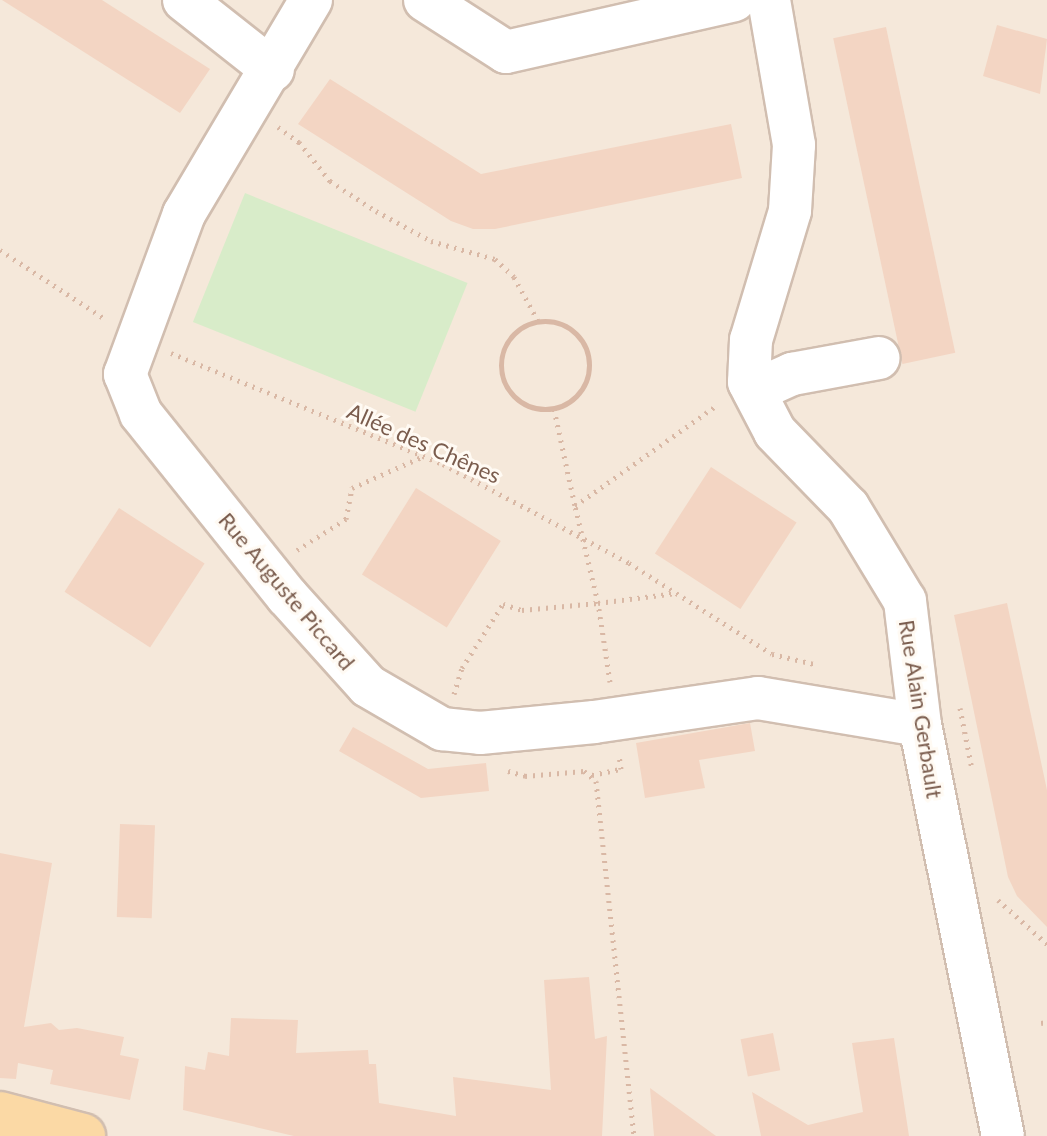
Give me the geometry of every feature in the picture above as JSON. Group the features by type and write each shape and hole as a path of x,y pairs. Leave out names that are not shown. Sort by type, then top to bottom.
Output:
{"main road":[{"path":"0,1114 83,1136"}],"street":[{"path":"184,0 273,70"},
{"name":"Rue Auguste Piccard","path":"311,0 250,109 184,214 125,374 129,393 266,570 368,686 442,729 502,730 758,698 920,725"},
{"path":"425,0 506,52 734,0"},
{"name":"Rue Alain Gerbault","path":"769,0 794,145 790,211 751,340 752,387 775,432 848,507 905,601 920,725 1003,1136"},
{"path":"752,387 792,374 879,358"}],"path":[{"path":"250,109 299,142 330,181 376,211 431,241 479,250 495,259 514,277 538,321"},
{"name":"Allée des Chênes","path":"0,250 136,339 424,456 582,538 772,654 832,669"},
{"path":"538,321 557,322 574,331 586,347 590,367 585,386 572,401 554,409 533,408 516,399 502,373 505,343 519,328 538,321"},
{"path":"575,506 752,387"},
{"path":"554,409 598,603 612,694"},
{"path":"266,570 346,519 352,488 424,456"},
{"path":"442,729 462,668 503,604 522,610 676,593"},
{"path":"502,730 508,771 525,776 584,771 592,775 621,769 619,750"},
{"path":"592,775 634,1136"}],"shaded area":[{"path":"0,0 1047,0 1047,1136 0,1136"}],"green space":[{"path":"245,193 468,283 415,412 193,322"}],"building":[{"path":"2,0 102,0 210,69 180,113"},
{"path":"997,25 1047,39 1040,94 983,76"},
{"path":"886,27 955,353 902,364 833,38"},
{"path":"330,79 481,174 731,124 742,178 495,229 473,229 451,221 298,124"},
{"path":"711,467 797,523 740,609 655,553"},
{"path":"416,488 501,541 447,627 362,575"},
{"path":"119,508 205,564 150,647 65,592"},
{"path":"1007,603 1047,790 1047,927 1017,896 1008,877 954,615"},
{"path":"750,723 755,751 699,760 705,788 645,798 636,743"},
{"path":"353,727 428,769 486,763 489,791 421,798 339,751"},
{"path":"120,824 155,825 152,918 117,917"},
{"path":"0,853 52,863 24,1027 51,1023 59,1030 77,1028 124,1037 120,1055 139,1059 130,1100 50,1084 53,1070 18,1063 16,1079 0,1078"},
{"path":"589,977 595,1039 607,1036 602,1136 294,1136 183,1110 185,1066 205,1070 208,1052 229,1056 231,1018 298,1020 296,1053 368,1050 369,1064 376,1064 379,1103 456,1116 453,1077 551,1090 544,980"},
{"path":"773,1033 780,1070 748,1077 741,1039"},
{"path":"894,1038 909,1136 761,1136 752,1092 808,1125 863,1112 852,1043"},
{"path":"650,1088 716,1136 654,1136"}]}
